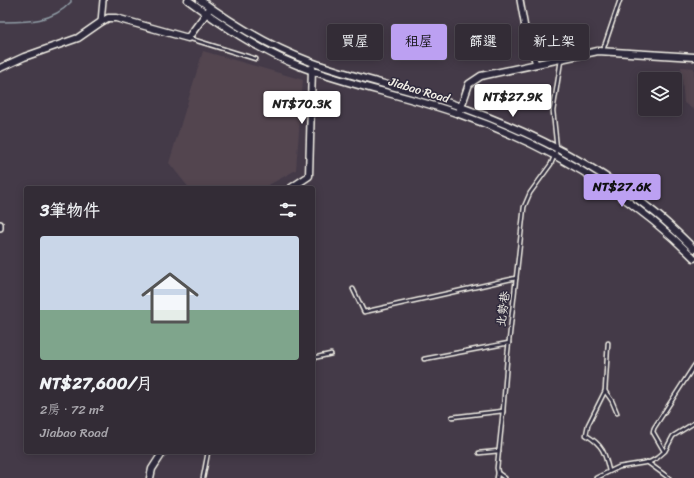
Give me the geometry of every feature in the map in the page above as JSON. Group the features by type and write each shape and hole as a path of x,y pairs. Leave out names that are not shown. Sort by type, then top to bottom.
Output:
{"street":[{"path":"101,22 103,0"},
{"name":"Jiabao Road","path":"188,0 245,39 280,58 311,70 458,114 526,140 585,165 654,212 694,248"},
{"name":"Jiabao Road","path":"200,0 256,36 312,62 461,107 524,133 598,180 642,211 694,258"},
{"path":"520,0 525,28 536,64"},
{"path":"1,68 24,57 78,38 108,18 116,18 188,38 210,7"},
{"path":"589,53 603,51 694,57"},
{"path":"458,114 469,84 476,78 553,60"},
{"path":"294,186 309,176 312,62"},
{"path":"150,478 152,469 162,454"}],"lane":[{"path":"603,51 620,0"},
{"path":"188,38 256,59"},
{"path":"555,152 552,111 561,60"},
{"name":"北勢巷","path":"497,478 504,412 508,343 524,207 530,193 551,164 555,152"},
{"path":"353,289 364,312 516,278"},
{"path":"424,359 508,343"},
{"path":"608,343 605,391 588,425 586,435 599,444 605,455 609,471"},
{"path":"315,358 331,354"},
{"path":"665,451 653,432 654,428 694,366"},
{"path":"605,391 612,401 617,413"},
{"path":"452,417 504,412"},
{"path":"596,478 619,467 647,462 657,458 665,451 673,436 694,424"},
{"path":"479,453 499,451"},
{"path":"203,478 208,454"},
{"path":"647,462 669,478"},
{"path":"498,473 505,478"}],"shaded area":[{"path":"203,51 303,80 296,170 267,186 187,186 169,163"},
{"path":"681,67 694,68 694,110 684,103"}],"waterway":[{"path":"0,22 20,22 47,18 63,9 71,2 71,0"}]}
